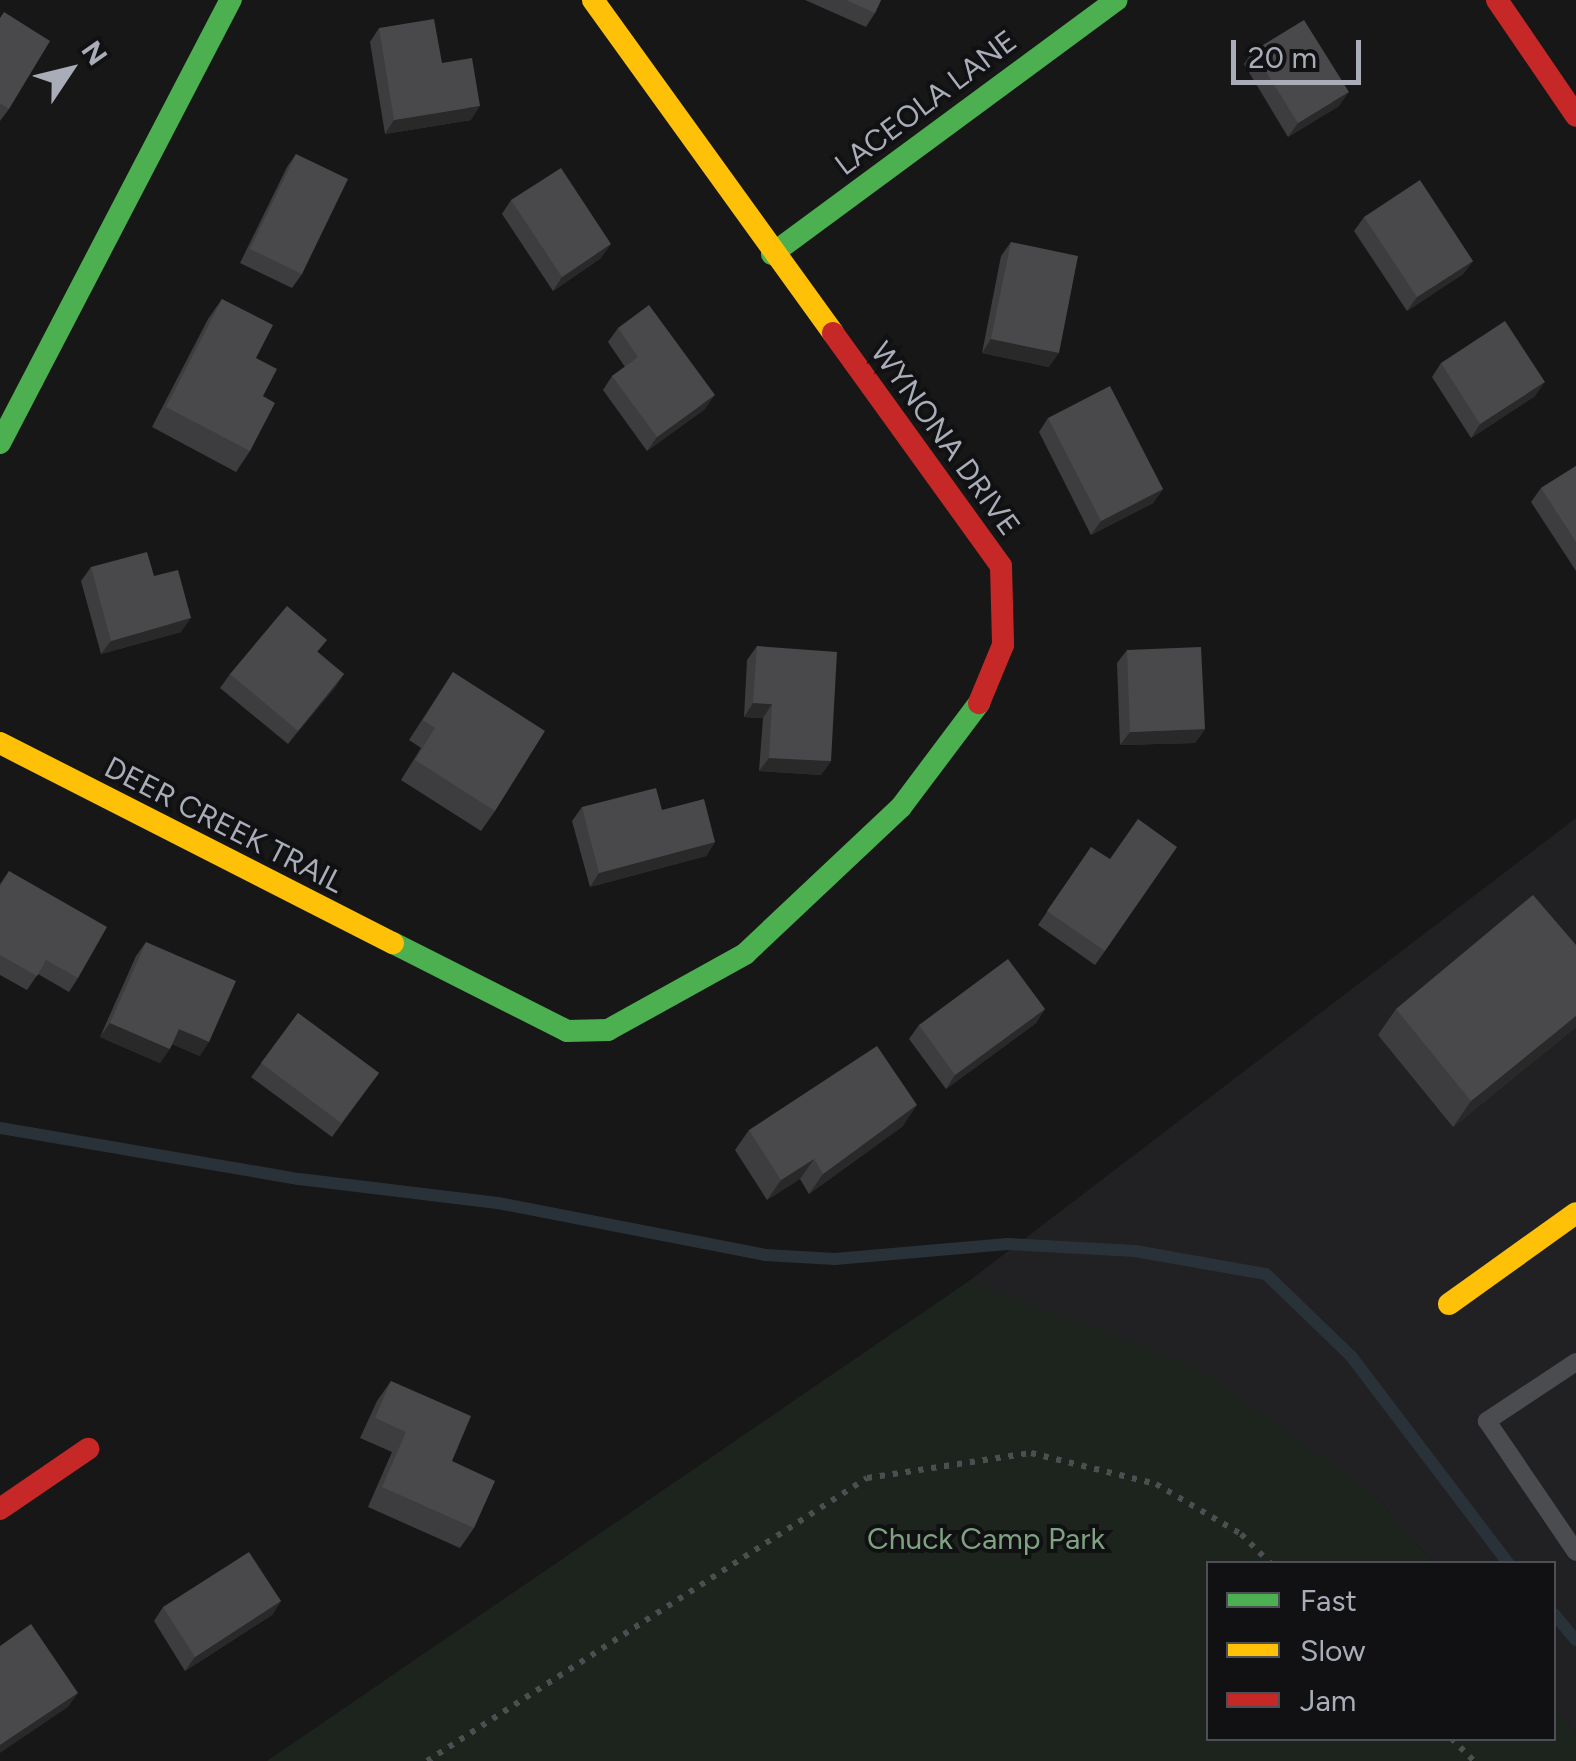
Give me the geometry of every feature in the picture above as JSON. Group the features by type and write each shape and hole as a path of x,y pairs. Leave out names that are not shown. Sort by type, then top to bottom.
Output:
{"street":[{"path":"0,442 231,0"},
{"name":"WYNONA DRIVE","path":"420,960 567,1030 608,1030 745,954 901,807 978,705 1003,645 1002,566 772,254 593,0"},
{"name":"LACEOLA LANE","path":"772,254 1116,0"},
{"path":"1497,0 1576,116"},
{"name":"DEER CREEK TRAIL","path":"0,743 420,960"},
{"path":"1448,1304 1576,1213"},
{"path":"0,1509 88,1449"}],"lane":[{"path":"1576,1362 1487,1421 1576,1552"}],"path":[{"path":"427,1761 867,1478 1032,1453 1156,1484 1241,1534 1268,1561"},
{"path":"1454,1741 1474,1761"}],"shaded area":[{"path":"1576,818 1576,1733 1556,1708 1556,1561 1431,1561 1374,1494 969,1281"}],"green space":[{"name":"Chuck Camp Park","path":"969,1281 1195,1366 1374,1494 1431,1561 1206,1561 1206,1741 1556,1741 1556,1708 1576,1733 1576,1761 267,1761"}],"building":[{"path":"846,0 881,0 875,13"},
{"path":"4,12 50,41 9,109 0,103 0,18"},
{"path":"434,19 442,63 472,58 480,106 394,120 379,28"},
{"path":"1304,20 1349,92 1298,123 1253,51"},
{"path":"296,154 348,179 302,274 250,249"},
{"path":"561,168 611,244 562,277 511,200"},
{"path":"1420,180 1473,261 1417,297 1364,217"},
{"path":"1011,242 1078,256 1059,353 991,339"},
{"path":"222,299 273,325 256,358 277,369 263,396 275,403 250,451 166,407"},
{"path":"649,305 715,395 657,437 612,376 638,357 618,328"},
{"path":"1505,321 1545,382 1480,424 1441,363"},
{"path":"1110,386 1163,489 1101,521 1048,418"},
{"path":"1576,466 1576,542 1541,488"},
{"path":"147,552 154,576 178,570 191,618 111,641 91,567"},
{"path":"287,606 327,640 317,652 344,674 298,731 230,674"},
{"path":"757,646 837,652 831,761 769,758 772,704 753,703"},
{"path":"1201,647 1205,729 1130,732 1127,650"},
{"path":"453,672 545,731 495,811 415,760 435,728 423,720"},
{"path":"656,788 662,810 704,799 715,842 599,873 582,807"},
{"path":"1138,819 1177,847 1105,951 1047,911 1091,847 1110,859"},
{"path":"9,871 107,927 78,978 46,960 37,976 0,955 0,887"},
{"path":"1533,895 1576,945 1576,1016 1471,1101 1396,1009"},
{"path":"146,942 236,981 209,1042 179,1029 170,1049 110,1023"},
{"path":"1008,959 1045,1009 955,1075 919,1025"},
{"path":"298,1013 379,1073 341,1123 261,1063"},
{"path":"877,1046 917,1105 823,1174 814,1159 781,1180 749,1130"},
{"path":"391,1381 471,1416 452,1461 495,1481 474,1528 382,1487 406,1432 375,1418"},
{"path":"249,1552 281,1601 195,1657 163,1607"},
{"path":"31,1624 78,1693 0,1745 0,1646"}],"waterway":[{"path":"0,1128 299,1179 498,1203 765,1255 835,1259 1007,1244 1135,1251 1266,1274 1351,1356 1507,1561"},
{"path":"1556,1616 1576,1640"}],"traffic: fast":[{"path":"0,443 231,0"},
{"path":"772,254 1116,0"},
{"path":"393,943 567,1031 608,1030 745,954 901,807 979,703"}],"traffic: slow":[{"path":"593,0 833,333"},
{"path":"0,743 393,943"},
{"path":"1449,1304 1576,1213"}],"traffic: jam":[{"path":"1497,0 1576,116"},
{"path":"833,333 1001,566 1003,645 979,703"},
{"path":"0,1509 88,1449"}]}
